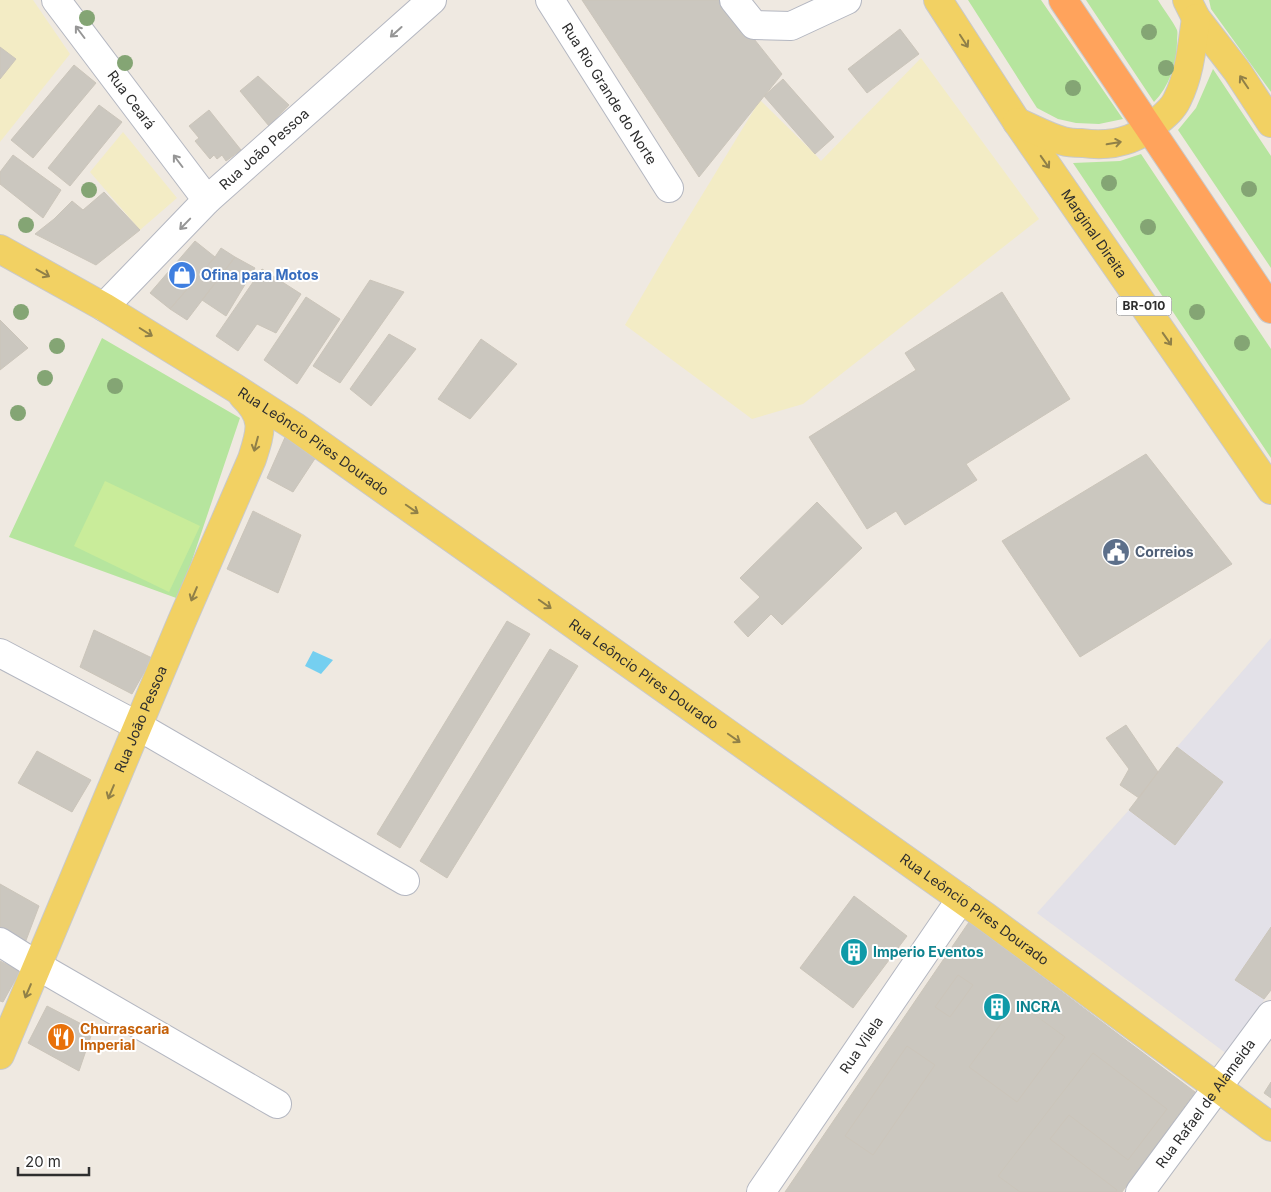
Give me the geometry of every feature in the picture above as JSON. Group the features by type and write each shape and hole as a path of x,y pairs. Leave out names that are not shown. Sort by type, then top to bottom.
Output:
{"highway":[{"path":"1063,0 1271,309"}],"main road":[{"name":"Marginal Direita","path":"938,0 1017,122 1271,490"},
{"path":"1017,122 1064,141 1091,144 1111,144 1130,139 1149,129 1177,101 1186,79 1190,62 1191,9"},
{"path":"1191,9 1237,71 1271,123"},
{"name":"Rua Leôncio Pires Dourado","path":"0,249 104,307 294,426 985,916 1218,1086 1271,1127"},
{"name":"Rua João Pessoa","path":"0,1055 252,459 258,441 260,426 258,415 250,402 235,388"}],"street":[{"name":"Rua Ceará","path":"56,0 207,200"},
{"name":"Rua João Pessoa","path":"104,307 207,200 432,0"},
{"name":"Rua Rio Grande do Norte","path":"550,0 669,188"},
{"path":"734,0 754,25 791,26 834,3"},
{"path":"0,653 138,726 405,881"},
{"name":"Rua Vilela","path":"761,1192 961,899"},
{"path":"0,942 38,966 277,1104"},
{"name":"Rua Rafael de Alameida","path":"1140,1192 1271,1015"}],"shaded area":[{"path":"1271,638 1271,990 1227,1054 1037,913 1129,810 1177,747"}],"green space":[{"path":"968,0 1041,0 1123,119 1099,124 1076,123 1058,119 1037,108"},
{"path":"1086,0 1158,0 1177,30 1177,50 1168,82 1154,102"},
{"path":"1209,0 1271,0 1271,92 1211,9"},
{"path":"1213,69 1271,156 1271,268 1178,130 1196,108"},
{"path":"1141,154 1271,349 1271,458 1073,163 1120,161"},
{"path":"102,338 240,418 179,599 9,537"},
{"path":"105,481 200,526 169,592 74,546"}],"sand":[{"path":"0,0 33,0 70,54 0,142"},
{"path":"921,58 1039,219 803,404 752,419 625,325 760,100 821,161"},
{"path":"123,132 177,198 140,230 90,172"}],"water":[{"path":"313,651 333,660 321,674 305,666"}],"building":[{"path":"582,0 723,0 782,74 699,177"},
{"path":"900,29 919,54 867,93 848,69"},
{"path":"0,47 16,59 0,79"},
{"path":"74,65 96,83 33,158 11,140"},
{"path":"258,76 289,105 269,126 240,91"},
{"path":"783,79 834,137 815,154 764,96"},
{"path":"99,105 122,122 70,186 48,168"},
{"path":"209,110 241,150 226,161 222,155 217,159 214,155 210,159 195,141 199,138 189,126"},
{"path":"13,155 61,190 43,218 0,184 0,172"},
{"path":"104,192 140,230 96,265 35,234 72,201 83,210"},
{"name":"Ofina para Motos","path":"195,241 215,257 170,309 150,293"},
{"path":"221,248 235,257 187,320 170,309"},
{"path":"235,257 255,268 226,316 202,300"},
{"path":"262,269 301,294 276,333 257,324 238,351 216,336"},
{"path":"370,280 404,292 340,383 313,366"},
{"path":"1002,292 1070,399 966,464 977,480 905,525 896,511 867,529 809,437 916,370 905,353"},
{"path":"306,297 340,319 297,384 264,360"},
{"path":"0,320 28,348 0,370"},
{"path":"389,334 416,349 371,406 350,389"},
{"path":"481,339 517,364 470,419 438,399"},
{"path":"286,435 316,457 293,492 267,478"},
{"name":"Correios","path":"1146,454 1232,564 1080,657 1002,541"},
{"path":"817,502 862,548 782,625 771,614 748,637 734,622 760,597 740,578"},
{"path":"253,511 301,535 278,593 227,569"},
{"path":"507,621 530,634 400,848 377,834"},
{"path":"94,630 152,658 132,694 80,667"},
{"path":"550,649 578,666 447,878 420,861"},
{"path":"1126,725 1158,772 1139,798 1120,785 1129,769 1106,738"},
{"path":"1177,747 1223,782 1175,845 1129,810"},
{"path":"37,751 91,780 72,812 18,783"},
{"path":"0,884 39,906 25,943 0,929"},
{"name":"Imperio Eventos","path":"854,896 907,936 853,1008 800,968"},
{"name":"INCRA","path":"969,922 1195,1092 1122,1192 785,1192"},
{"path":"1271,927 1271,990 1264,999 1235,980"},
{"path":"0,961 20,971 3,1002 0,1001"},
{"path":"958,975 973,985 950,1017 935,1007"},
{"path":"1017,1002 1065,1037 1017,1102 969,1067"},
{"name":"Churrascaria Imperial","path":"47,1006 93,1030 79,1071 28,1043"},
{"path":"907,1046 935,1065 873,1155 845,1136"},
{"path":"1093,1053 1167,1109 1128,1160 1069,1115 1050,1139 1117,1190 1116,1192 1020,1192 998,1176"},
{"path":"1271,1082 1271,1098 1264,1093"}],"place":[{"name":"Ofina para Motos","path":"182,275"},
{"name":"Correios","path":"1116,552"},
{"name":"Imperio Eventos","path":"854,952"},
{"name":"INCRA","path":"997,1007"},
{"name":"Churrascaria Imperial","path":"61,1037"}]}
